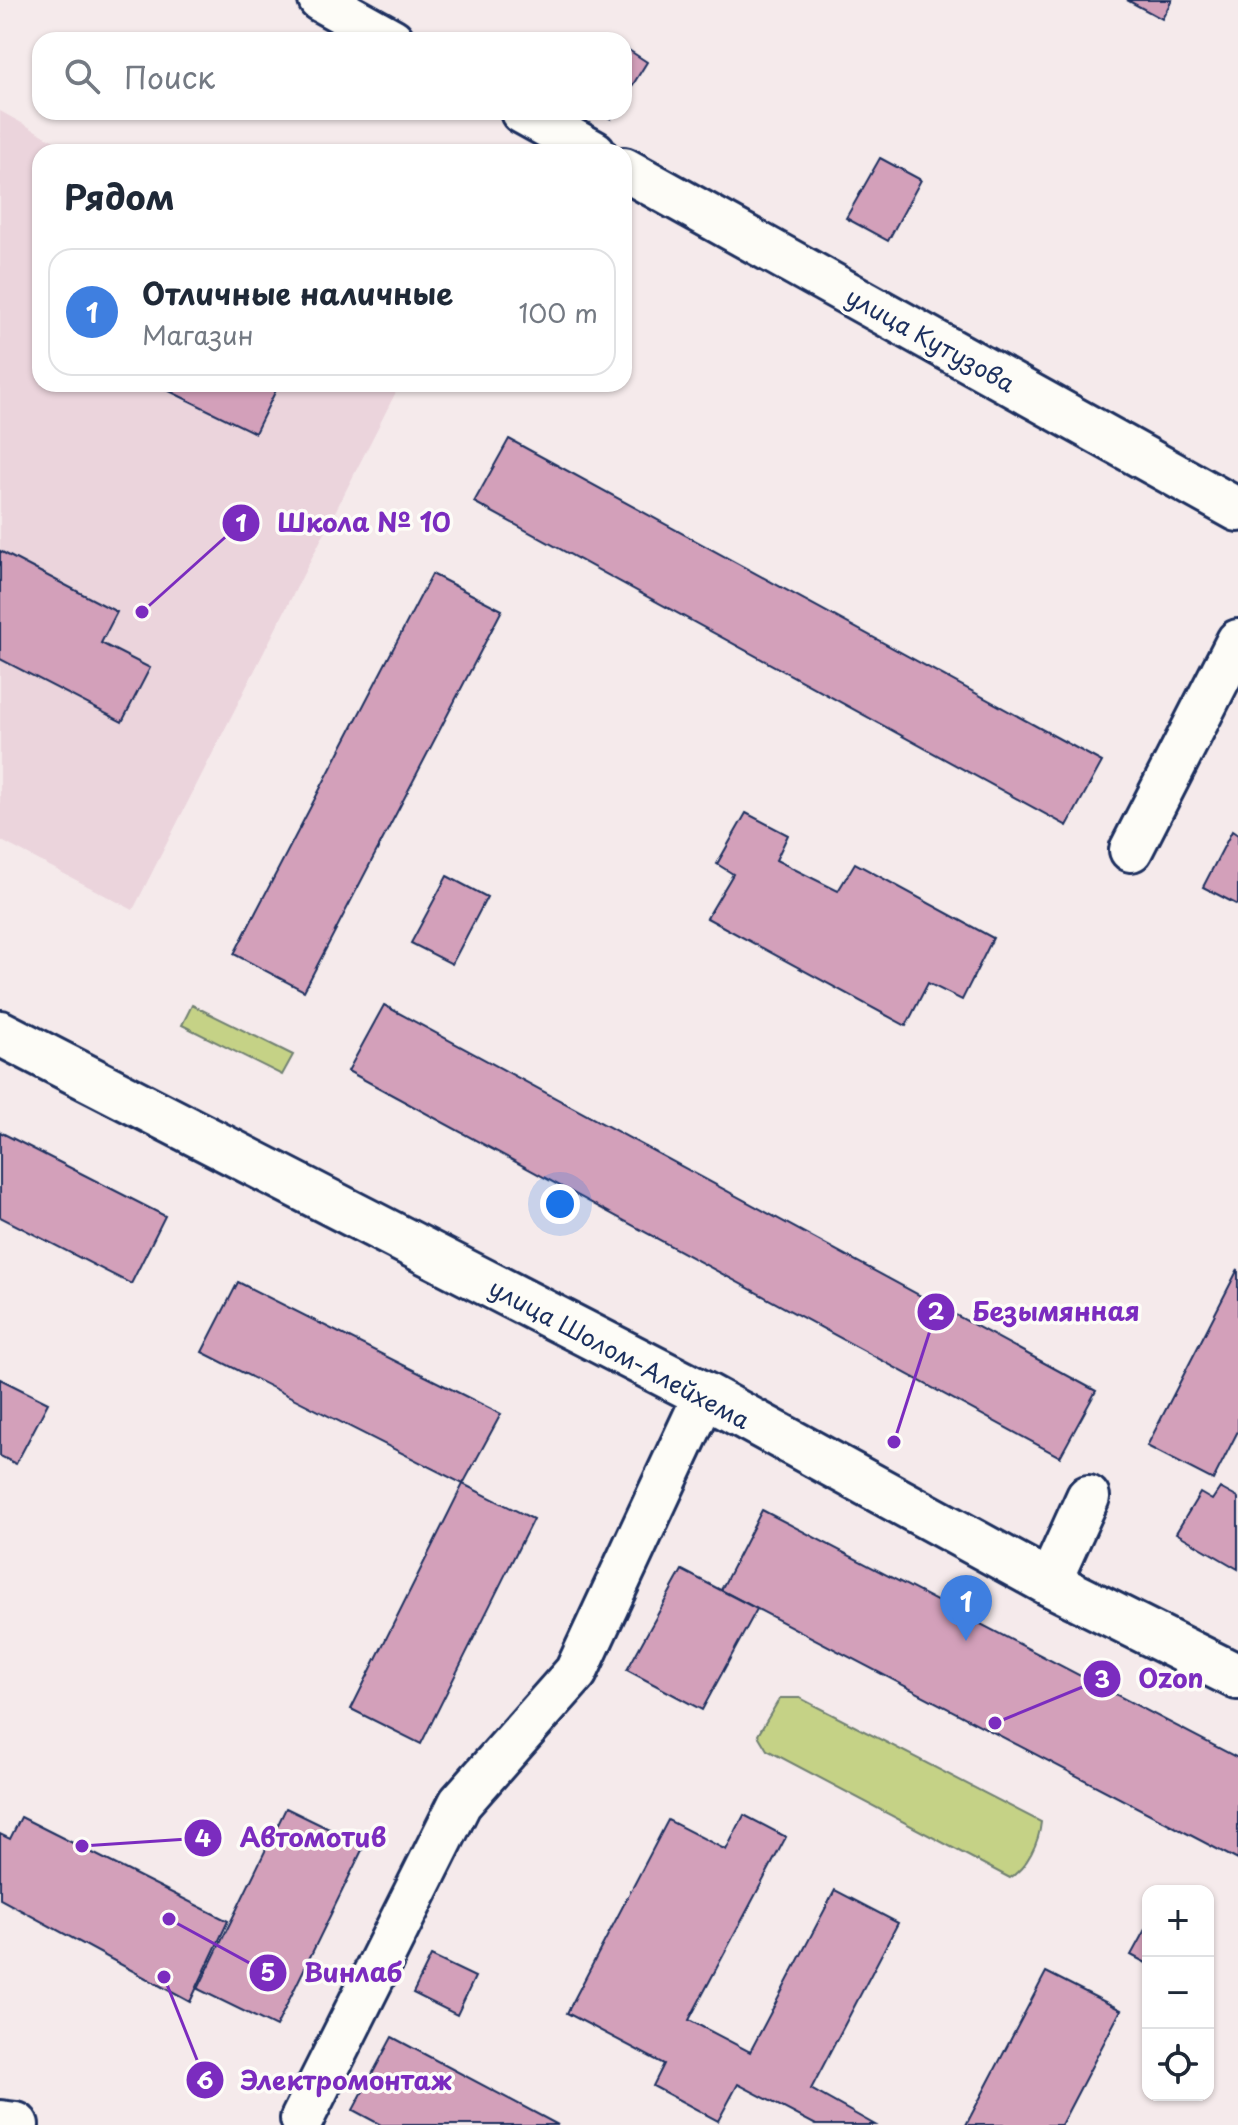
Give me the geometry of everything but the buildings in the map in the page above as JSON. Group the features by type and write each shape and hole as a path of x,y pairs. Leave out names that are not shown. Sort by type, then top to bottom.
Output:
{"main road":[{"name":"улица Шолом-Алейхема","path":"0,1033 705,1395 1049,1583 1238,1677"},
{"path":"0,2123 16,2125"}],"lane":[{"path":"320,0 378,32"},
{"path":"536,120 580,144"},
{"name":"улица Кутузова","path":"632,173 1238,510"},
{"path":"1131,850 1238,641"},
{"path":"302,2119 460,1803 576,1672 705,1395"},
{"path":"1049,1583 1088,1497"}],"shaded area":[{"path":"0,111 60,144 32,144 32,392 396,392 133,910 0,840"}],"green space":[{"path":"192,1005 293,1055 282,1075 182,1025"},
{"path":"780,1698 800,1698 1041,1822 1035,1846 1027,1861 1010,1878 767,1750 758,1735"}],"place":[{"name":"Школа № 10","path":"142,612"},
{"name":"Безымянная","path":"894,1442"},
{"name":"Отличные наличные","path":"966,1641"},
{"name":"Ozon","path":"995,1723"},
{"name":"Автомотив","path":"82,1846"},
{"name":"Винлаб","path":"169,1919"},
{"name":"Электромонтаж","path":"164,1977"}]}
